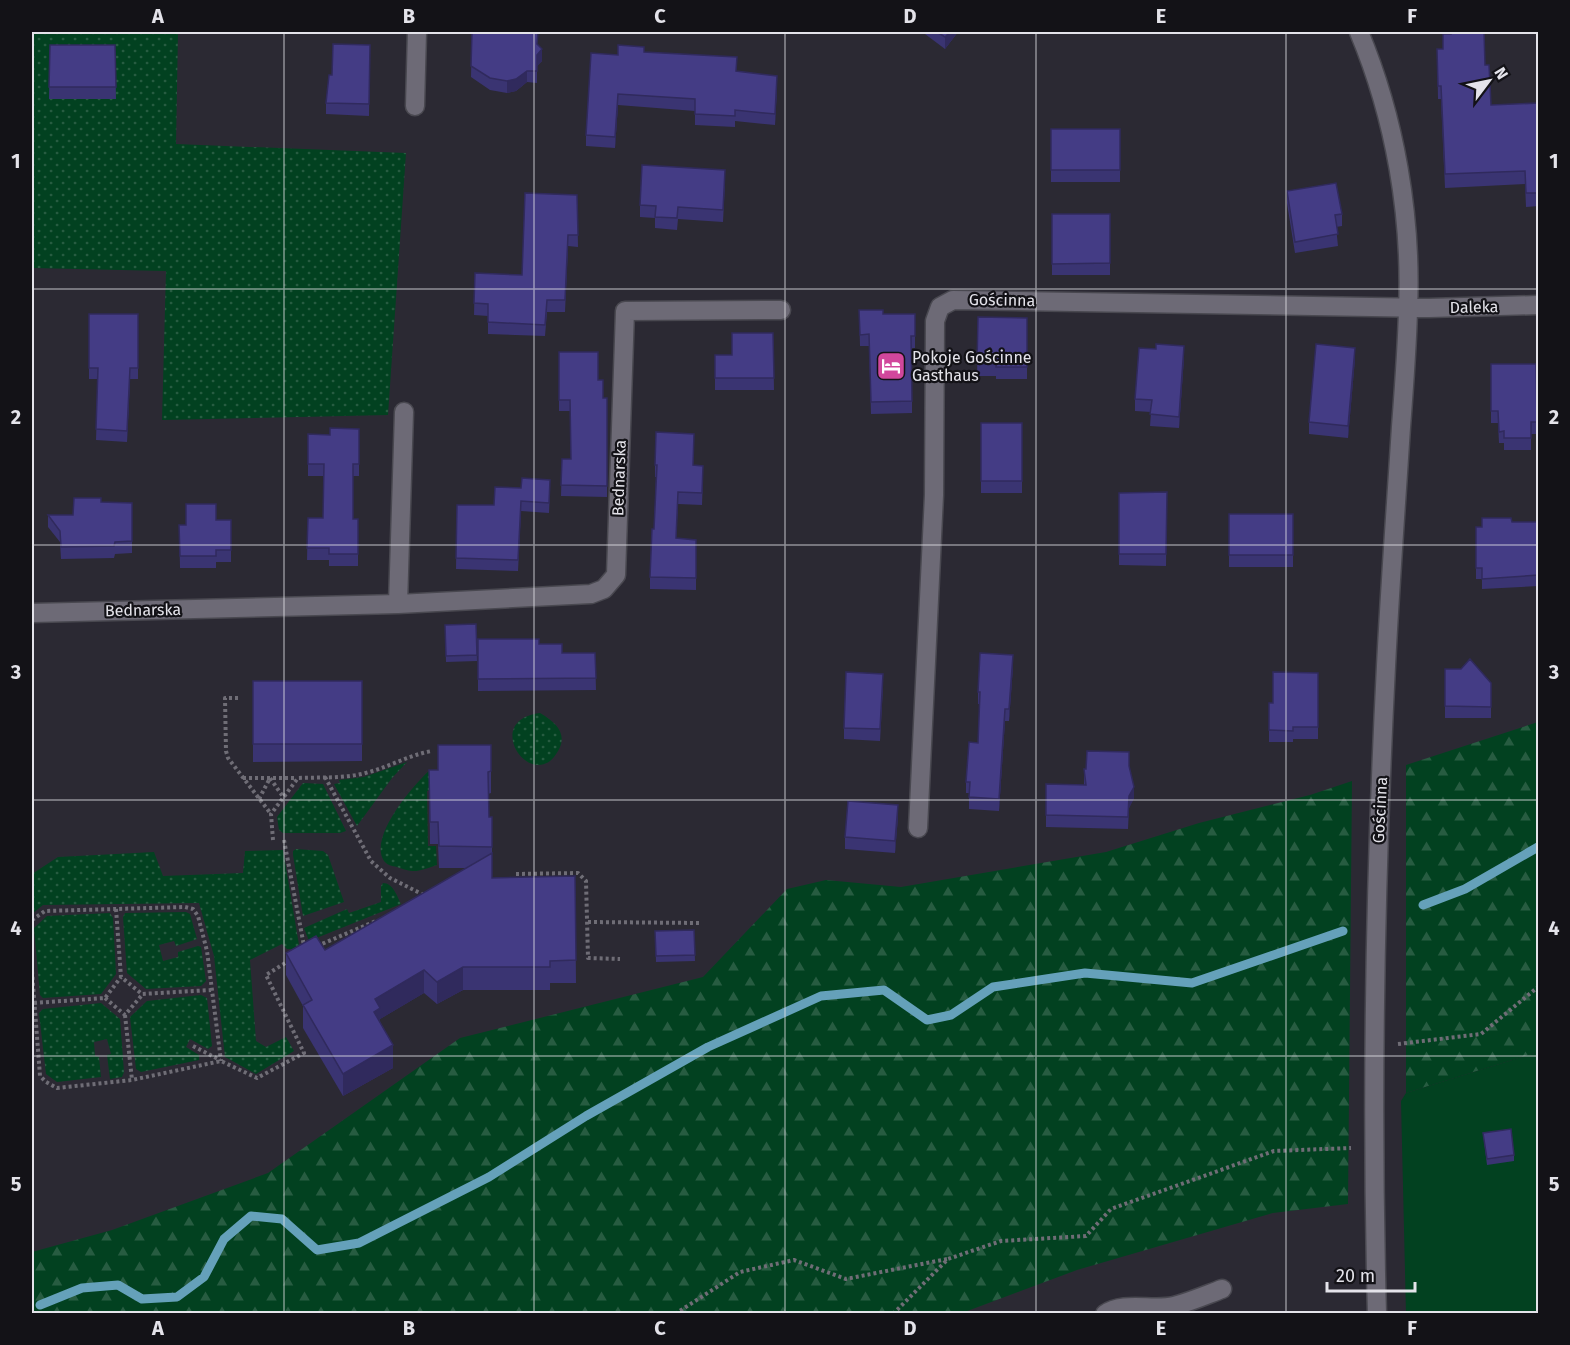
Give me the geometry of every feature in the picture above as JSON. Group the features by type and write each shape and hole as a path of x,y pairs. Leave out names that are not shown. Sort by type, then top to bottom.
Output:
{"street":[{"path":"415,106 417,32"},
{"name":"Gościnna","path":"1359,32 1387,114 1400,178 1407,239 1409,308 1386,664 1378,854 1374,1057 1377,1314"},
{"name":"Gościnna","path":"918,828 934,495 935,321 940,307 954,300 1409,308"},
{"name":"Daleka","path":"1409,308 1539,305"},
{"name":"Bednarska","path":"32,613 398,604 591,594 604,589 616,575 625,311 781,310"},
{"path":"398,604 404,412"},
{"path":"1105,1314 1108,1311 1130,1308 1172,1306 1222,1289"}],"path":[{"path":"238,698 225,698 225,751 271,814 273,840"},
{"path":"243,778 339,778 369,772 411,755 432,751"},
{"path":"325,777 371,861 390,878 430,898 420,903"},
{"path":"270,778 284,798"},
{"path":"260,799 270,778"},
{"path":"271,814 298,778"},
{"path":"284,840 298,925 305,951"},
{"path":"516,874 578,873 582,876 586,881 588,958 620,958"},
{"path":"32,920 45,911 185,907 193,909 198,916 207,951 221,1060"},
{"path":"105,998 121,977 116,909"},
{"path":"315,946 378,920"},
{"path":"588,922 701,923"},
{"path":"193,1046 257,1078 304,1053 266,975 295,957"},
{"path":"32,971 40,1076 57,1088 132,1080 221,1060"},
{"path":"121,977 142,994 211,990"},
{"path":"1395,1044 1481,1034 1539,987"},
{"path":"125,1015 142,994"},
{"path":"34,1003 105,998 125,1015 132,1080"},
{"path":"675,1314 740,1272 794,1260 846,1279 948,1259 1001,1241 1086,1236 1112,1209 1274,1151 1354,1148"},
{"path":"893,1314 948,1259"}],"green space":[{"path":"32,32 178,32 176,144 406,153 388,415 162,420 166,271 32,268"},
{"path":"540,713 557,726 562,737 559,750 554,757 544,764 533,764 523,759 516,749 513,738 514,727 523,718"},
{"path":"1538,722 1538,1052 1406,1093 1406,765"},
{"path":"407,762 392,778 357,826 334,784 340,783 339,780 364,777"},
{"path":"431,769 432,789 427,791 428,846 436,846 437,865 413,871 390,865 384,861 381,851 387,825 404,798"},
{"path":"1352,781 1348,1204 1273,1213 1077,1270 962,1313 35,1314 32,1307 32,1252 112,1230 268,1173 460,1038 703,977 787,889 826,880 901,887 1106,852 1199,823 1310,795"},
{"path":"303,783 323,784 346,831 340,833 283,833 279,830 277,817"},
{"path":"296,849 323,851 328,855 344,902 303,916 293,855"},
{"path":"283,850 299,945 293,949 287,949 282,944 250,960 256,1041 266,1047 286,1037 294,1051 256,1074 225,1057 214,956 199,903 43,905 33,913 32,874 58,857 154,852 163,876 243,873 245,851"},
{"path":"383,883 392,888 401,904 309,941 304,928 347,909 349,913 381,902"},
{"path":"186,912 190,914 197,939 176,946 174,941 159,945 163,961 178,957 178,952 201,947 206,981 201,986 146,989 127,973 123,917 125,913"},
{"path":"110,913 113,918 116,974 101,994 43,998 40,995 34,928 47,916"},
{"path":"201,995 207,998 212,1046 208,1049 190,1039 186,1047 199,1055 199,1060 141,1072 136,1069 130,1017 147,1001"},
{"path":"101,1003 120,1019 124,1072 122,1077 110,1079 107,1055 111,1054 107,1039 94,1042 95,1056 99,1057 101,1077 57,1082 46,1074 39,1013 43,1009"},
{"path":"1538,1052 1538,1313 1406,1313 1401,1101 1406,1093"}],"building":[{"path":"472,32 538,32 537,44 542,49 537,55 537,71 527,71 516,79 507,81 490,78 471,66"},
{"path":"937,32 950,32 945,37"},
{"path":"1451,32 1484,32 1485,65 1489,65 1491,105 1539,103 1539,193 1526,193 1525,171 1445,174 1437,49 1443,49 1443,34 1451,34"},
{"path":"333,44 370,45 369,104 326,103 329,75 332,75"},
{"path":"50,45 115,45 116,87 49,87"},
{"path":"618,45 644,47 644,52 737,57 736,71 777,76 775,114 735,110 735,116 695,114 695,99 618,94 615,137 586,135 591,53 618,55"},
{"path":"1051,129 1120,129 1120,170 1051,170"},
{"path":"642,165 725,170 723,210 678,207 677,218 655,217 656,206 640,205"},
{"path":"1336,183 1342,214 1335,215 1338,234 1295,242 1287,191"},
{"path":"525,193 577,195 578,235 568,235 565,300 547,300 545,325 488,322 488,304 474,303 475,273 522,275"},
{"path":"1052,214 1110,214 1110,263 1052,264"},
{"name":"Pokoje Gościnne Gasthaus","path":"859,310 883,310 883,314 915,314 915,336 911,336 912,401 871,402 869,334 860,335"},
{"path":"89,314 138,314 138,368 130,368 127,431 96,429 98,368 89,368"},
{"path":"978,317 1027,318 1027,367 996,367 996,364 977,364"},
{"path":"732,333 773,333 774,378 715,378 715,355 732,355"},
{"path":"1156,344 1184,346 1179,417 1150,414 1152,400 1135,399 1139,348 1156,349"},
{"path":"1316,344 1355,348 1348,426 1309,422"},
{"path":"559,352 598,352 598,380 603,380 603,398 607,398 607,486 561,485 562,459 571,459 570,400 559,400"},
{"path":"1491,364 1536,364 1537,422 1531,422 1531,438 1504,438 1504,431 1499,432 1498,411 1491,411"},
{"path":"981,423 1022,423 1022,481 981,481"},
{"path":"330,428 359,429 359,464 353,464 353,519 358,519 358,554 329,554 329,548 307,548 308,518 323,518 324,464 308,464 308,434 330,435"},
{"path":"656,432 694,434 693,465 703,466 702,493 678,492 676,538 696,540 696,578 650,577 657,465 655,465"},
{"path":"522,478 550,480 549,503 521,501 518,560 456,558 457,505 494,505 495,487 521,488"},
{"path":"1167,492 1166,554 1119,554 1119,493"},
{"path":"74,498 101,498 101,502 132,503 132,541 115,542 114,546 61,547 60,531 48,515 73,515"},
{"path":"186,504 216,504 216,520 231,520 231,550 216,550 216,556 180,556 179,525 186,525"},
{"path":"1229,514 1293,514 1293,555 1229,555"},
{"path":"1482,518 1511,518 1512,522 1539,522 1539,575 1482,579 1482,568 1476,568 1476,527 1482,527"},
{"path":"476,624 477,655 446,656 445,625"},
{"path":"478,639 539,639 539,644 562,644 562,653 595,653 596,678 478,679"},
{"path":"980,653 1013,655 1009,709 1005,709 999,799 969,797 970,782 966,782 969,742 978,743"},
{"path":"1470,659 1491,683 1491,707 1445,706 1445,669 1461,669"},
{"path":"846,672 883,674 880,729 844,728"},
{"path":"1273,672 1318,673 1318,727 1293,727 1293,731 1269,730 1269,703 1273,703"},
{"path":"253,681 362,681 362,744 253,744"},
{"path":"438,745 491,745 491,771 488,772 492,847 439,846 438,822 430,822 429,770 438,770"},
{"path":"1087,751 1129,752 1129,766 1134,787 1129,796 1128,817 1046,815 1046,784 1086,785 1084,769 1086,769"},
{"path":"848,801 898,805 895,841 845,837"},
{"path":"492,853 492,878 575,876 576,960 550,961 550,967 463,967 437,982 424,970 375,999 380,1008 374,1012 393,1045 343,1074 303,1005 312,1000 286,953 316,936 325,950"},
{"path":"694,930 695,955 656,956 655,931"},
{"path":"1511,1129 1514,1155 1487,1159 1483,1133"}],"waterway":[{"path":"1423,905 1465,889 1538,847"},
{"path":"40,1305 82,1288 118,1285 142,1299 177,1297 204,1277 224,1239 251,1216 282,1219 317,1250 359,1243 489,1177 586,1116 708,1047 821,996 884,990 927,1020 951,1015 993,987 1085,973 1192,983 1343,931"}],"place":[{"name":"Pokoje Gościnne Gasthaus","path":"891,366"}]}
